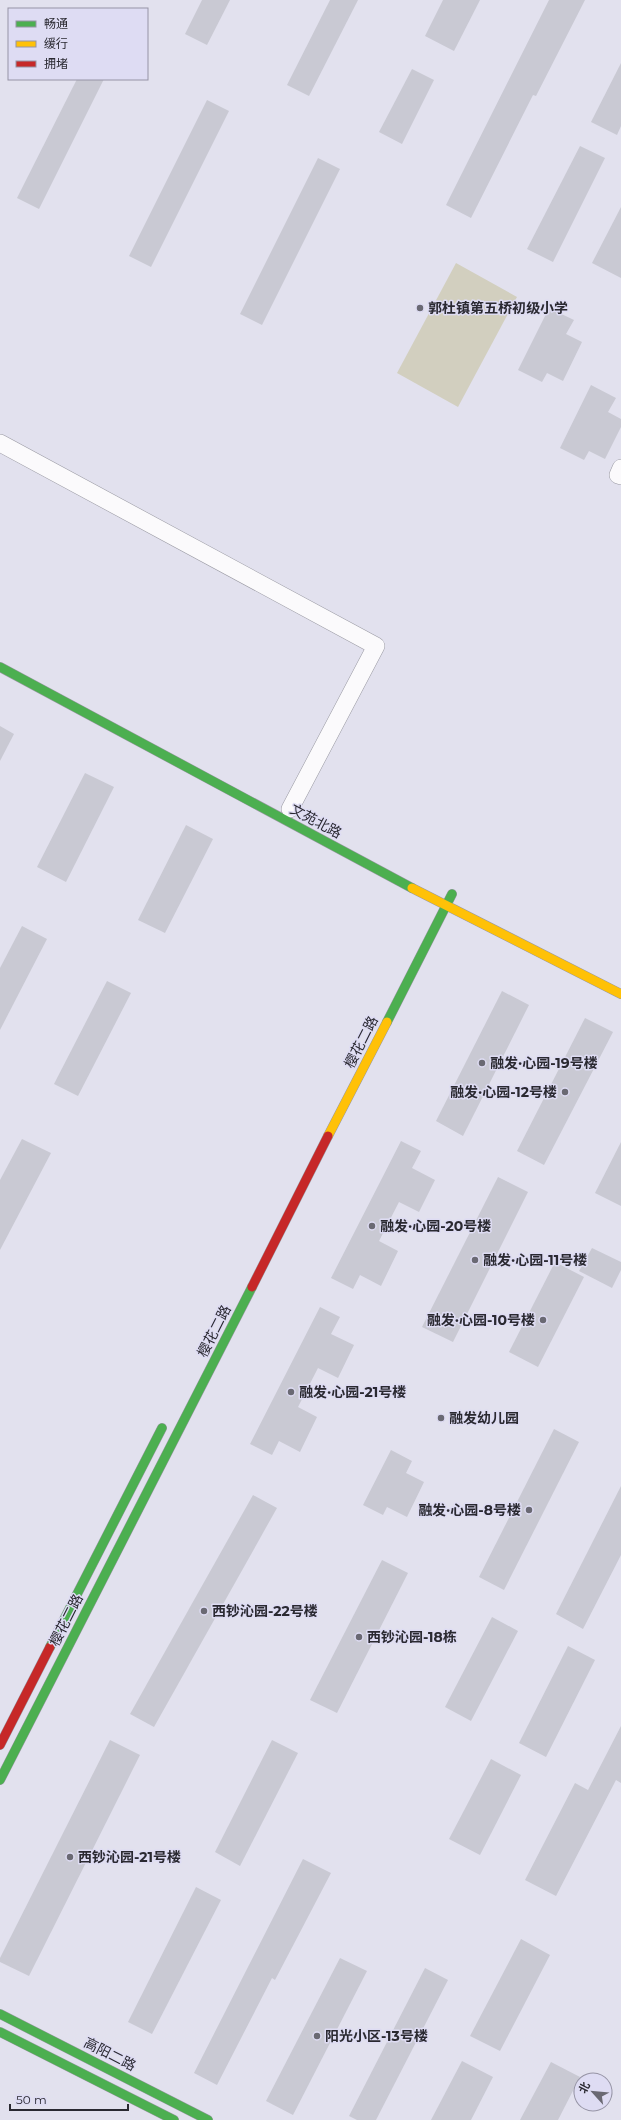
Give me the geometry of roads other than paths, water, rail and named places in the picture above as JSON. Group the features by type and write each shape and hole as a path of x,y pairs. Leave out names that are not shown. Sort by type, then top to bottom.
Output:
{"street":[{"path":"0,443 376,646 290,809"},
{"path":"621,468 618,474 621,476"},
{"name":"文苑北路","path":"0,668 432,904 446,906 621,994"},
{"name":"樱花二路","path":"0,1780 446,906 449,893 432,904"},
{"name":"樱花二路","path":"0,1745 168,1418"},
{"name":"高阳二路","path":"0,2014 208,2120"},
{"path":"0,2032 174,2120"}],"place":[{"name":"郭杜镇第五桥初级小学","path":"420,308"},
{"name":"融发·心园-19号楼","path":"482,1063"},
{"name":"融发·心园-12号楼","path":"565,1092"},
{"name":"融发·心园-20号楼","path":"372,1226"},
{"name":"融发·心园-11号楼","path":"475,1260"},
{"name":"融发·心园-10号楼","path":"543,1320"},
{"name":"融发·心园-21号楼","path":"291,1392"},
{"name":"融发幼儿园","path":"441,1418"},
{"name":"融发·心园-8号楼","path":"529,1510"},
{"name":"西钞沁园-22号楼","path":"204,1611"},
{"name":"西钞沁园-18栋","path":"359,1637"},
{"name":"西钞沁园-21号楼","path":"70,1857"},
{"name":"阳光小区-13号楼","path":"317,2036"}]}
